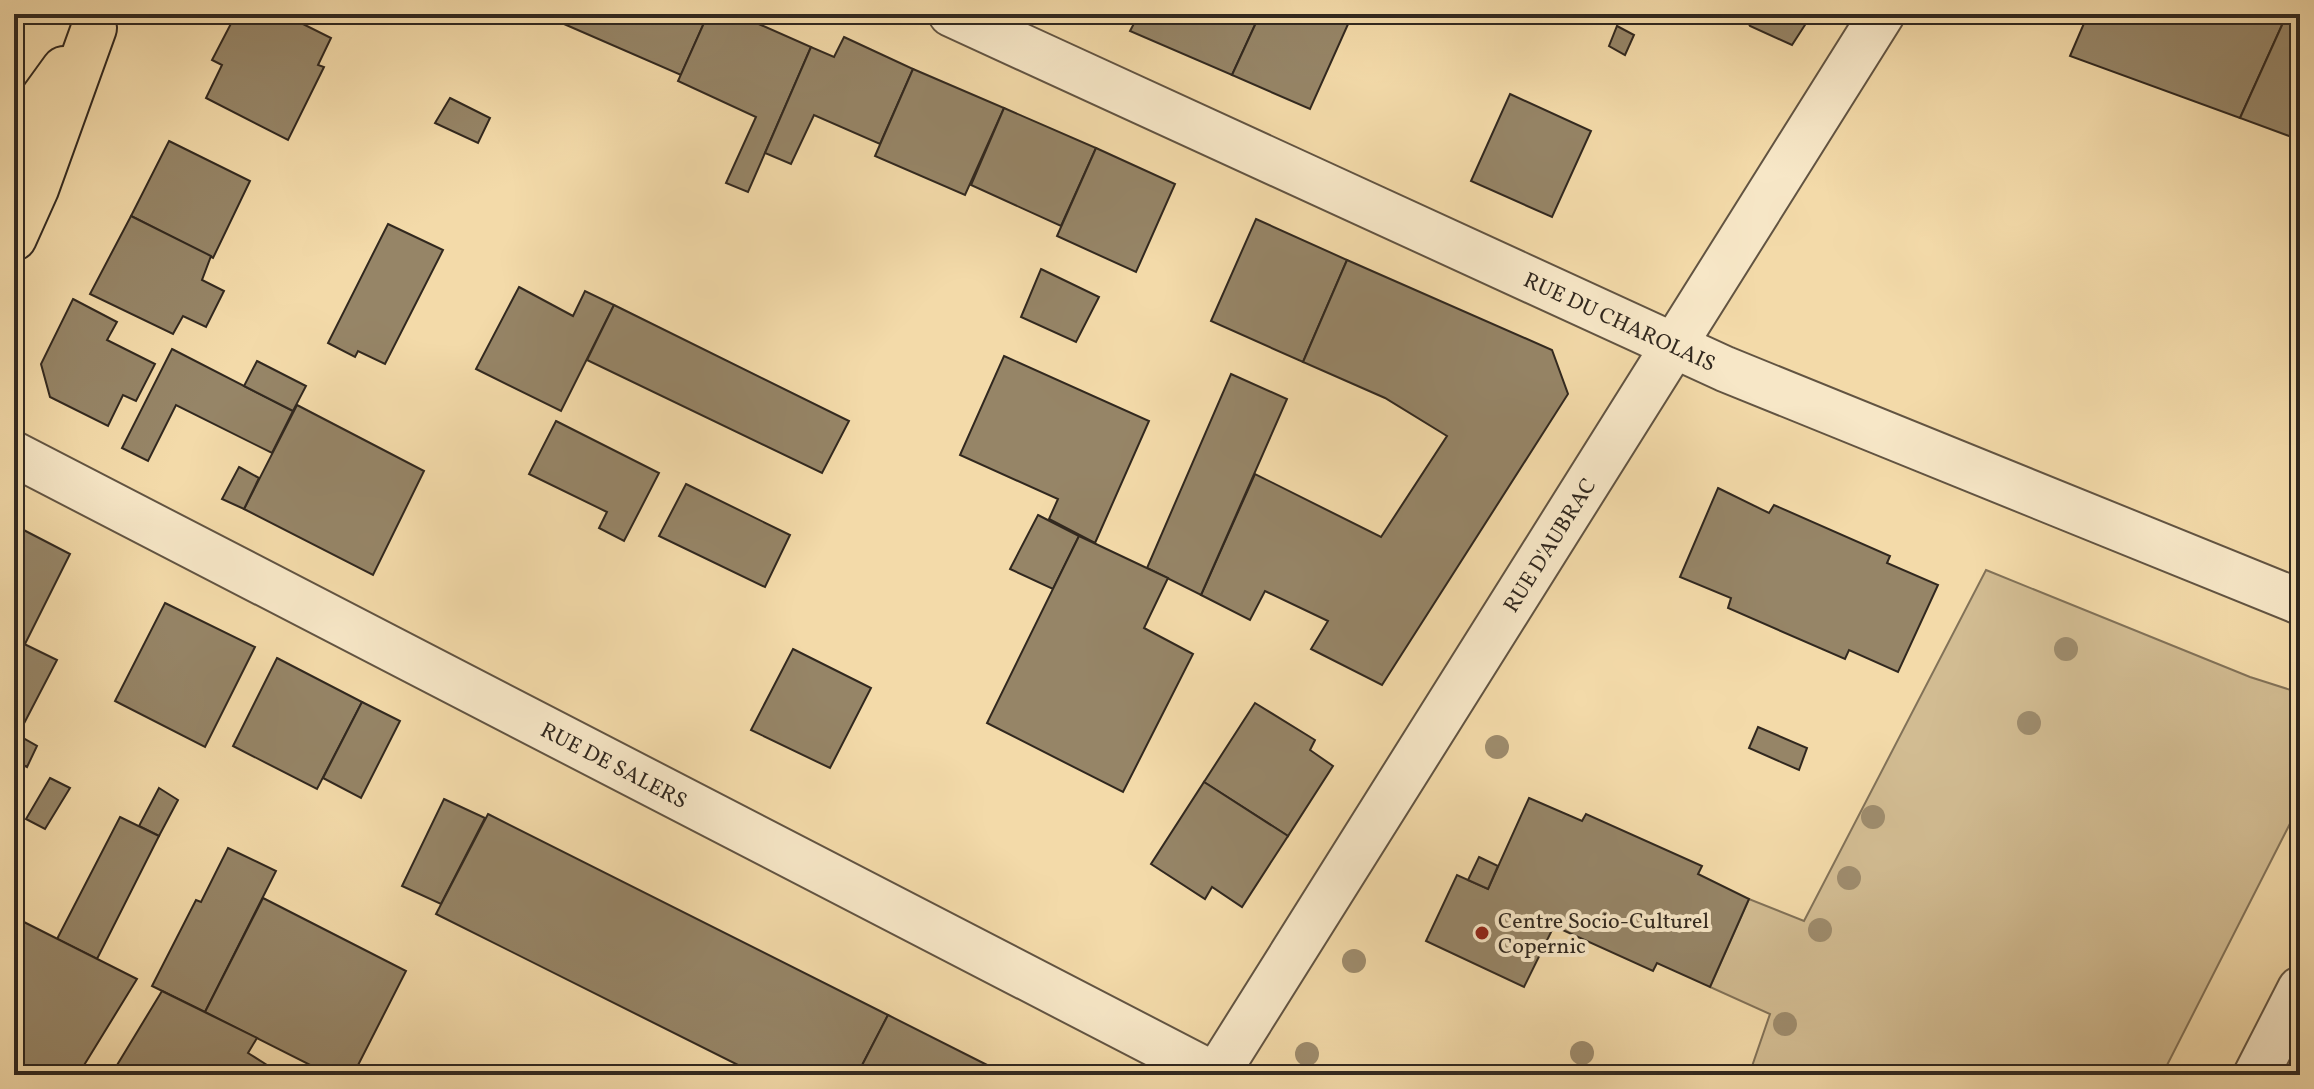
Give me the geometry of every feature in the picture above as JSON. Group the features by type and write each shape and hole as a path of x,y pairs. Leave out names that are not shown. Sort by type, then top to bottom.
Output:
{"main road":[{"path":"14,138 98,21"},
{"path":"14,238 36,189 98,21"}],"street":[{"name":"RUE DU CHAROLAIS","path":"951,14 1725,369 2300,602"},
{"name":"RUE D'AUBRAC","path":"1215,1075 1882,14"},
{"name":"RUE DE SALERS","path":"14,454 1215,1075"},
{"path":"2256,1075 2300,989"}],"shaded area":[{"path":"1986,570 2250,677 2300,693 2300,804 2162,1075 1749,1075 1770,1014 1710,987 1749,899 1804,921"}],"building":[{"path":"236,14 283,14 331,38 318,65 324,67 288,140 206,98 222,65 212,60"},
{"path":"541,14 708,14 681,75"},
{"path":"708,14 736,14 811,47 748,192 726,183 756,117 678,81"},
{"path":"1139,14 1260,14 1232,75 1130,31"},
{"path":"1260,14 1330,14 1349,22 1310,109 1232,75"},
{"path":"1743,14 1812,14 1792,45 1750,26"},
{"path":"2088,14 2287,14 2240,118 2070,56"},
{"path":"2287,14 2300,14 2300,140 2240,118"},
{"path":"1617,26 1634,35 1625,55 1609,46"},
{"path":"844,37 913,69 880,144 814,115 791,164 765,153 811,47 834,57"},
{"path":"913,69 1004,108 965,195 875,156"},
{"path":"1510,94 1591,131 1552,217 1471,181"},
{"path":"450,98 490,118 478,143 435,123"},
{"path":"1004,108 1096,148 1061,226 971,185"},
{"path":"169,141 250,181 213,258 131,216"},
{"path":"1096,148 1175,184 1136,272 1057,236"},
{"path":"131,216 211,256 202,280 224,291 206,327 183,316 173,334 90,294"},
{"path":"1256,219 1347,260 1303,362 1211,321"},
{"path":"388,224 443,250 385,364 358,351 355,357 328,343"},
{"path":"1347,260 1552,350 1568,394 1382,685 1311,649 1328,621 1265,591 1250,620 1201,595 1255,474 1381,537 1447,436 1385,398 1303,362"},
{"path":"1041,269 1099,297 1076,342 1021,317"},
{"path":"519,287 573,316 585,291 614,305 561,411 476,369"},
{"path":"73,299 117,322 107,340 155,364 136,401 123,395 108,426 50,397 41,364"},
{"path":"614,305 849,421 822,473 587,360"},
{"path":"172,349 293,411 272,453 176,405 148,461 122,448"},
{"path":"1004,356 1149,421 1095,543 1049,519 1058,499 960,455"},
{"path":"257,361 306,386 293,411 244,386"},
{"path":"1231,374 1287,399 1201,595 1147,568"},
{"path":"297,405 424,471 373,575 244,509"},
{"path":"556,421 659,473 624,541 599,528 607,512 529,474"},
{"path":"239,467 259,478 244,509 222,499"},
{"path":"686,484 790,535 765,587 659,536"},
{"path":"1718,488 1769,513 1774,505 1890,556 1887,563 1938,585 1898,672 1849,650 1845,659 1728,608 1731,598 1680,577"},
{"path":"1038,515 1079,536 1053,589 1010,569"},
{"path":"14,525 70,554 25,644 14,639"},
{"path":"1079,536 1168,578 1144,628 1193,654 1123,792 987,723"},
{"path":"165,603 255,647 205,747 115,701"},
{"path":"14,639 57,660 18,735 37,746 27,767 14,760"},
{"path":"793,649 871,688 830,768 751,730"},
{"path":"277,658 362,702 317,789 233,746"},
{"path":"362,702 400,721 361,798 323,778"},
{"path":"1255,703 1315,740 1310,750 1333,766 1288,836 1204,782"},
{"path":"1758,727 1807,748 1799,770 1749,748"},
{"path":"50,778 70,788 45,829 26,819"},
{"path":"1204,782 1288,836 1242,907 1212,887 1205,899 1151,864"},
{"path":"159,788 178,800 159,836 139,826"},
{"path":"1529,798 1582,821 1586,814 1702,866 1698,874 1749,899 1710,987 1657,963 1653,971 1554,926 1524,987 1426,941 1457,875 1488,889"},
{"path":"444,799 485,818 441,904 402,886"},
{"path":"488,814 888,1015 857,1075 758,1075 436,914"},
{"path":"120,817 159,836 97,959 57,939"},
{"path":"228,848 276,871 205,1012 152,986 196,900 201,902"},
{"path":"1479,857 1498,866 1488,889 1468,880"},
{"path":"263,898 406,971 353,1075 330,1075 205,1012"},
{"path":"14,917 137,979 78,1075 14,1075"},
{"path":"162,991 257,1038 248,1053 267,1065 261,1075 111,1075"},
{"path":"888,1015 1007,1075 857,1075"}],"place":[{"name":"Centre Socio-Culturel Copernic","path":"1482,933"}]}
